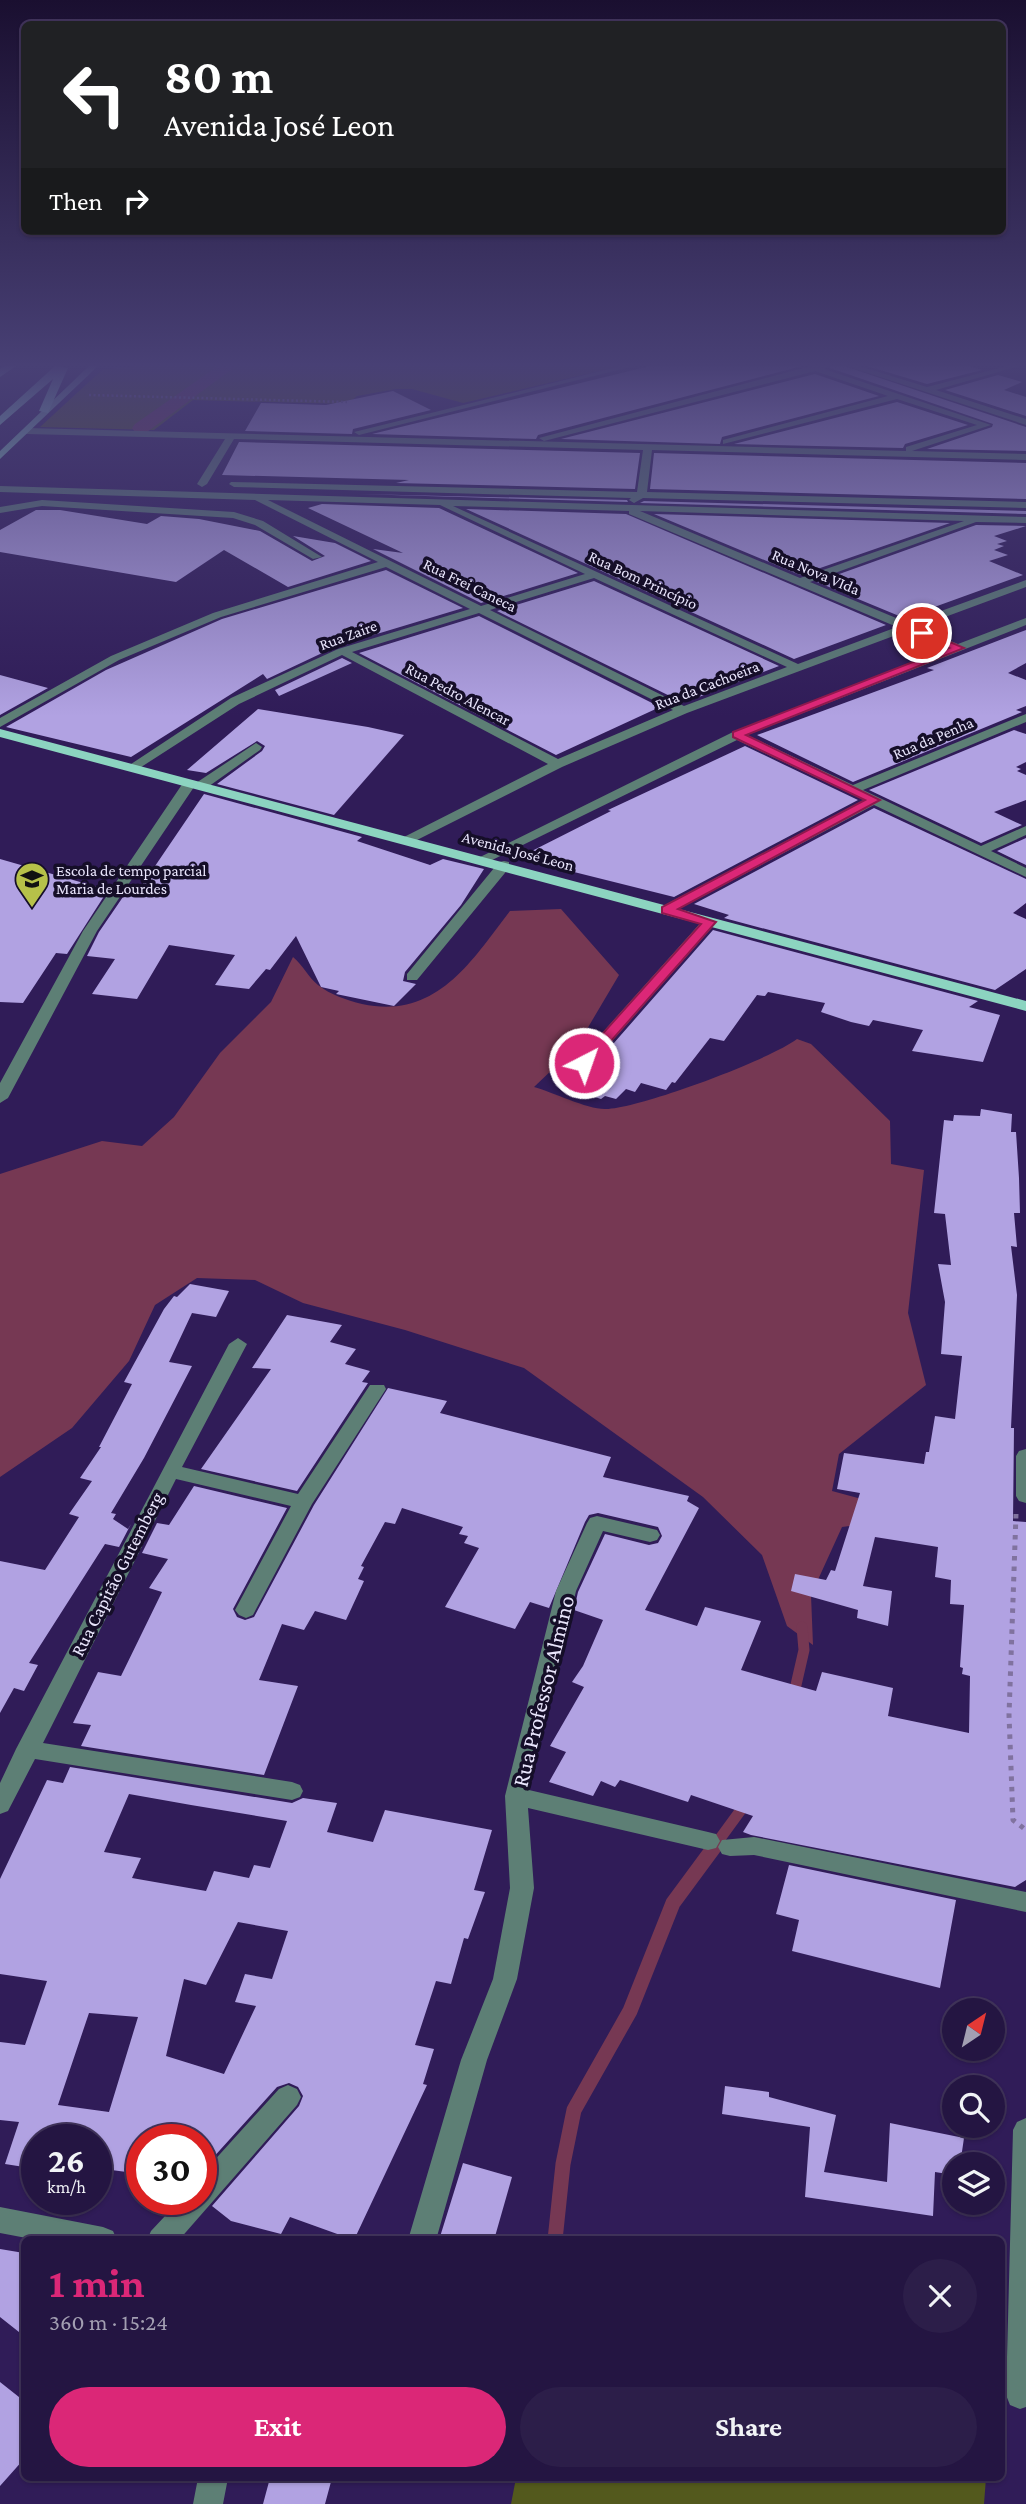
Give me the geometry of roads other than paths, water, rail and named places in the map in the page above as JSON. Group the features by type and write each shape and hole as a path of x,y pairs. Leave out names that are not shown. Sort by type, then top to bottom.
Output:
{"main road":[{"name":"Avenida José Leon","path":"0,733 483,859 1026,1006"}],"street":[{"path":"169,483 1026,505"},
{"path":"623,508 642,494 643,483"},
{"path":"254,497 259,485"},
{"path":"0,489 1026,520"},
{"path":"98,507 106,492"},
{"name":"Rua Frei Caneca","path":"254,497 683,710"},
{"name":"Rua Bom Princípio","path":"438,502 798,668"},
{"path":"0,510 42,503 234,515 259,523 317,557"},
{"name":"Rua Nova VIda","path":"623,508 955,646"},
{"path":"799,582 980,519"},
{"path":"0,723 115,658 216,615 387,564"},
{"name":"Rua Zaire","path":"131,768 235,701 342,651 594,575"},
{"name":"Rua da Cachoeira","path":"409,840 558,764 683,710 1026,583"},
{"path":"483,859 737,735 955,646 1026,621"},
{"name":"Rua Pedro Alencar","path":"342,651 558,764"},
{"name":"Rua da Penha","path":"853,790 1026,718"},
{"path":"737,735 1026,873"},
{"path":"0,1098 90,931 195,785 256,747"},
{"path":"666,910 874,800"},
{"path":"981,851 1026,830"},
{"path":"412,977 504,865"},
{"path":"584,1063 709,922"},
{"name":"Rua Capitão Gutemberg","path":"0,1805 170,1471 238,1344"},
{"path":"246,1610 303,1502 377,1389"},
{"path":"1026,1456 1026,1496"},
{"path":"170,1471 303,1502"},
{"name":"Rua Professor Almino","path":"423,2236 474,2060 505,1979 522,1888 516,1796 566,1591 597,1523 650,1535"},
{"path":"27,1749 292,1791"},
{"path":"516,1796 719,1844 754,1846 1026,1902"},
{"path":"217,2177 288,2097"},
{"path":"1016,2394 1026,2130"},
{"path":"165,2236 184,2215"},
{"path":"0,2220 82,2236"},
{"path":"208,2504 212,2481"}],"waterway":[{"path":"793,1698 804,1650 802,1627"},
{"path":"716,1844 746,1803"},
{"path":"555,2236 563,2164 574,2110 630,2011 673,1903 718,1842"}],"place":[{"name":"Escola de tempo parcial Maria de Lourdes","path":"32,909"}]}
